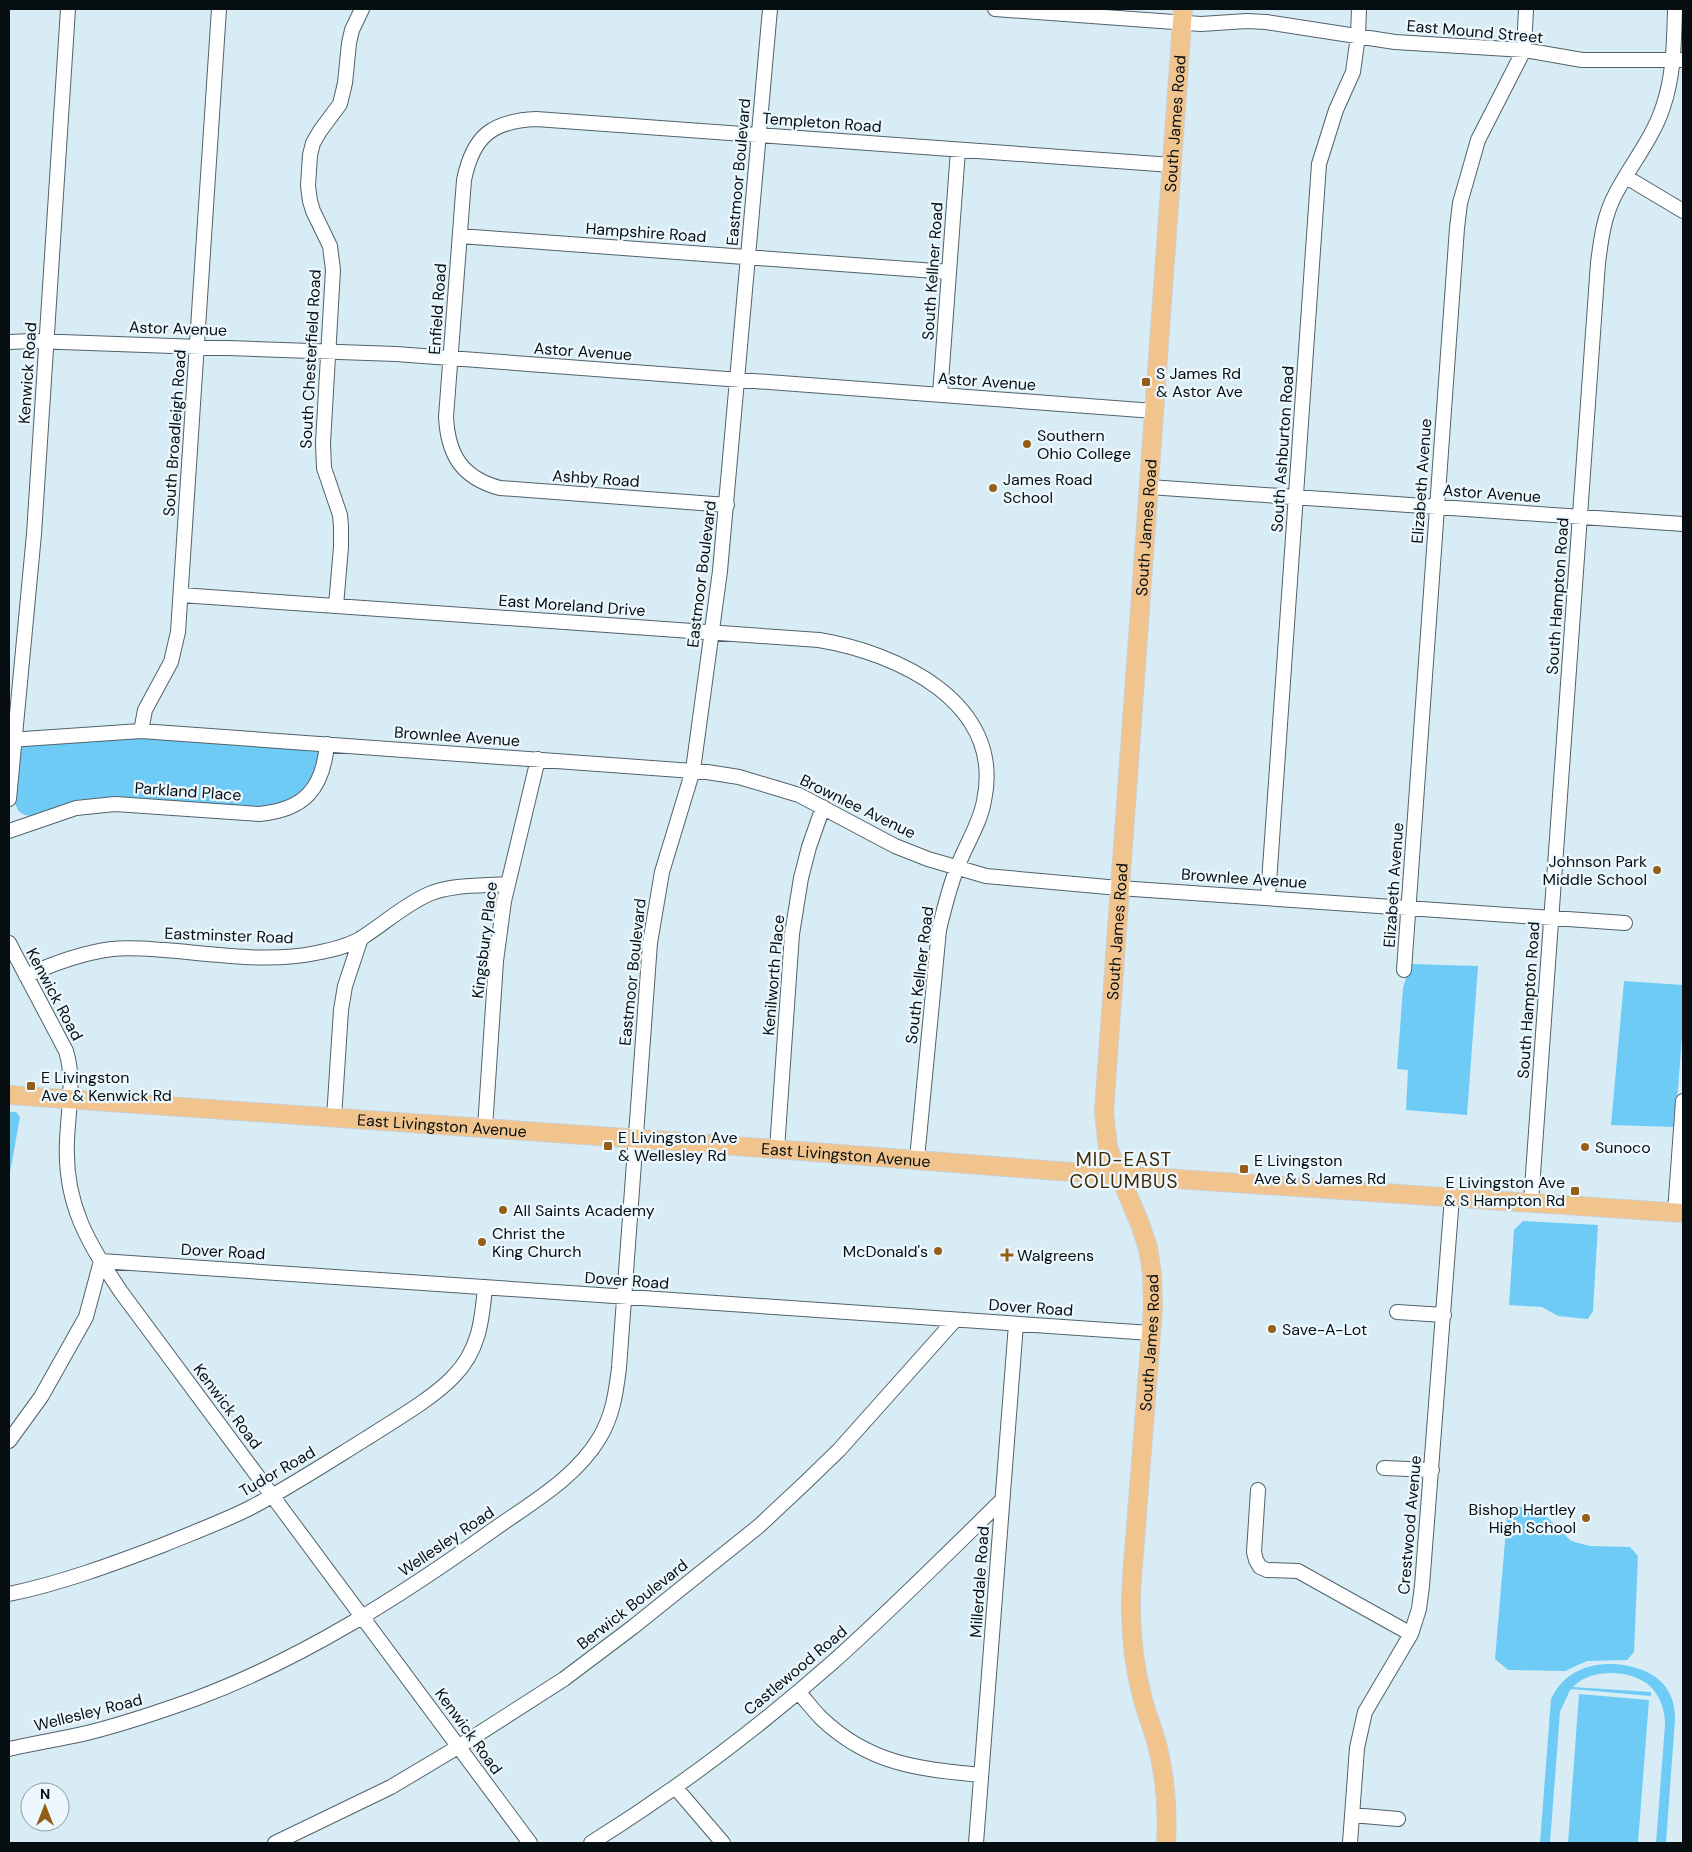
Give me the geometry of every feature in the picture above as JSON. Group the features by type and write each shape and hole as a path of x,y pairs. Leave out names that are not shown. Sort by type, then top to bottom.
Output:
{"main road":[{"name":"South James Road","path":"1166,1843 1166,1794 1157,1746 1143,1701 1130,1620 1153,1290 1149,1254 1140,1224 1108,1148 1104,1111 1183,16"},
{"name":"East Livingston Avenue","path":"9,1095 636,1138 1120,1175 1679,1212"}],"street":[{"name":"Kenwick Road","path":"9,799 12,741 34,534 68,9"},
{"name":"South Broadleigh Road","path":"140,731 145,710 171,662 178,632 219,9"},
{"name":"South Chesterfield Road","path":"336,606 341,526 340,515 324,468 323,459 333,264 328,241 313,212 308,186 310,155 313,143 340,104 345,83 352,30 362,9"},
{"name":"Eastmoor Boulevard","path":"636,1138 650,943 662,872 693,770 712,633 727,505 770,9"},
{"name":"East Mound Street","path":"995,9 1183,16 1201,24 1247,21 1266,22 1358,36 1436,45 1524,50 1582,60 1678,60"},
{"name":"South Ashburton Road","path":"1268,897 1320,164 1336,110 1353,72 1358,36 1359,9"},
{"name":"Elizabeth Avenue","path":"1404,970 1460,202 1478,140 1524,50 1526,9"},
{"name":"South Hampton Road","path":"1531,1202 1601,239 1607,214 1616,193 1655,127 1663,108 1678,60 1675,9"},
{"name":"Templeton Road","path":"478,144 488,132 504,123 536,119 1172,165"},
{"name":"Enfield Road","path":"468,472 454,456 447,434 446,417 466,170 478,144"},
{"name":"South Kellner Road","path":"940,395 958,150"},
{"path":"1626,177 1683,211"},
{"name":"Hampshire Road","path":"460,236 949,272"},
{"name":"Astor Avenue","path":"9,342 46,341 451,358 1154,411"},
{"name":"Ashby Road","path":"468,472 488,485 512,490 727,505"},
{"name":"Astor Avenue","path":"1149,487 1683,524"},
{"name":"East Moreland Drive","path":"181,594 819,640 848,645 870,652 911,670 947,695"},
{"name":"South Kellner Road","path":"917,1159 939,930 956,868 982,811 986,794 987,775 983,750 962,711 947,695"},
{"name":"Brownlee Avenue","path":"12,741 140,731 693,770 739,777 799,795 895,846 956,868 994,876 1119,888 1624,923"},
{"name":"Parkland Place","path":"9,831 58,813 76,808 105,804 259,814 291,808 304,799 315,786 322,770 327,744"},
{"name":"Kingsbury Place","path":"485,1128 496,961 508,884 538,759"},
{"name":"Kenilworth Place","path":"777,1150 792,934 797,899 809,847 823,807"},
{"name":"Eastminster Road","path":"26,976 78,955 113,949 143,948 267,957 292,957 341,947 361,938 415,901 431,893 448,889 508,884"},
{"path":"334,1118 343,994 361,938"},
{"name":"Kenwick Road","path":"9,944 66,1051 70,1069 67,1142 69,1184 85,1234 121,1292 530,1843"},
{"path":"1679,1212 1683,1101"},
{"name":"Wellesley Road","path":"9,1749 86,1733 140,1718 196,1699 308,1647 363,1616 451,1561 554,1487 576,1467 591,1452 601,1436 610,1415 616,1393 636,1138"},
{"name":"Crestwood Avenue","path":"1350,1843 1357,1748 1364,1712 1411,1634 1419,1609 1432,1470 1452,1196"},
{"path":"9,1441 41,1397 86,1317 101,1261"},
{"name":"Dover Road","path":"101,1261 292,1272 624,1298 1151,1333"},
{"name":"Tudor Road","path":"9,1594 31,1590 110,1566 209,1526 251,1507 377,1431 438,1391 454,1377 476,1342 482,1321 485,1287"},
{"path":"1397,1312 1444,1315"},
{"name":"Berwick Boulevard","path":"275,1843 391,1787 458,1747 564,1679 633,1627 759,1526 839,1450 955,1320"},
{"name":"Millerdale Road","path":"976,1843 1016,1324"},
{"path":"1384,1468 1432,1470"},
{"path":"1258,1490 1254,1552 1260,1567 1267,1570 1298,1572 1411,1634"},
{"name":"Castlewood Road","path":"591,1843 675,1787 798,1692 864,1634 1002,1500"},
{"path":"798,1692 821,1718 844,1737 871,1754 899,1764 930,1770 981,1775"},
{"path":"675,1787 723,1843"},
{"path":"1352,1815 1398,1818"}],"shaded area":[{"path":"123,736 318,749 319,751 314,772 309,781 295,796 276,805 265,807 108,797 76,800 30,816 22,814 18,810 15,797 16,780 20,749 25,745"},
{"path":"1410,964 1478,966 1467,1115 1406,1110 1408,1070 1397,1069 1403,988"},
{"path":"1624,981 1683,985 1683,1024 1675,1127 1611,1125"},
{"path":"9,1112 16,1112 20,1117 9,1178"},
{"path":"1523,1221 1598,1225 1593,1311 1588,1319 1558,1316 1542,1307 1509,1305 1514,1230"},
{"path":"1508,1506 1538,1508 1571,1541 1590,1546 1630,1547 1638,1556 1634,1652 1627,1660 1587,1661 1565,1671 1508,1670 1495,1659"},
{"path":"1601,1664 1635,1668 1656,1677 1670,1694 1674,1705 1675,1719 1666,1843 1656,1843 1665,1725 1661,1704 1654,1690 1642,1680 1632,1676 1611,1673 1590,1676 1573,1687 1651,1692 1651,1696 1570,1690 1560,1712 1550,1843 1540,1843 1551,1699 1562,1683 1575,1672"},
{"path":"1579,1694 1649,1700 1638,1843 1568,1843"}],"place":[{"name":"S James Rd & Astor Ave","path":"1146,382"},
{"name":"Southern Ohio College","path":"1027,444"},
{"name":"James Road School","path":"993,488"},
{"name":"Johnson Park Middle School","path":"1657,870"},
{"name":"E Livingston Ave & Kenwick Rd","path":"31,1086"},
{"name":"E Livingston Ave & Wellesley Rd","path":"608,1146"},
{"name":"Sunoco","path":"1585,1147"},
{"name":"E Livingston Ave & S James Rd","path":"1244,1169"},
{"name":"E Livingston Ave & S Hampton Rd","path":"1575,1191"},
{"name":"All Saints Academy","path":"503,1210"},
{"name":"Christ the King Church","path":"482,1242"},
{"name":"McDonald's","path":"938,1251"},
{"name":"Walgreens","path":"1007,1255"},
{"name":"Save-A-Lot","path":"1272,1329"},
{"name":"Bishop Hartley High School","path":"1586,1518"}],"district":[{"name":"MID-EAST COLUMBUS","path":"1124,1170"}]}
